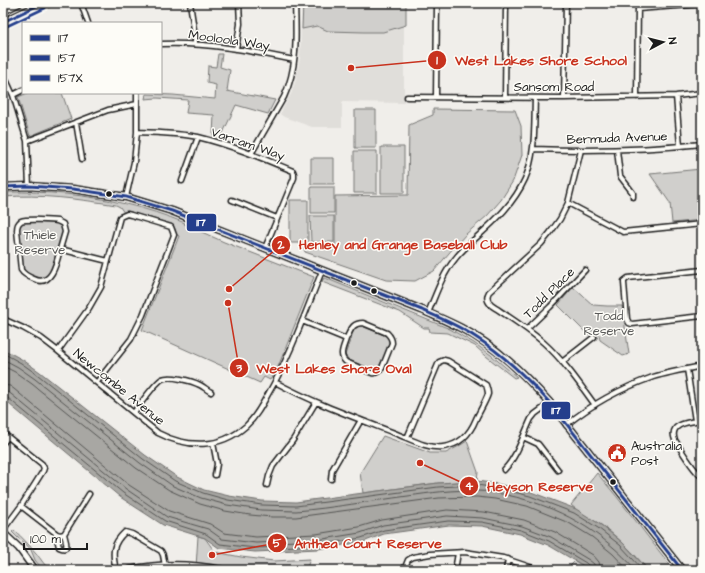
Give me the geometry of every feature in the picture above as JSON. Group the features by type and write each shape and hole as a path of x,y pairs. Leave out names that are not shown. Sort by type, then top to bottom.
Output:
{"street":[{"path":"3,11 19,3"},
{"path":"3,22 42,3"},
{"path":"81,3 88,22"},
{"path":"190,3 195,44"},
{"path":"236,49 240,24 239,3"},
{"path":"251,154 286,92 291,77 296,46 296,3"},
{"path":"436,96 437,3"},
{"path":"505,97 506,3"},
{"path":"564,98 566,3"},
{"path":"637,97 638,3"},
{"path":"638,9 702,4"},
{"name":"Mooloola Way","path":"162,44 195,44 236,49 294,60"},
{"path":"3,73 13,95 27,141 29,186"},
{"path":"13,95 22,90"},
{"name":"Sansom Road","path":"407,97 564,98 676,96 702,93"},
{"path":"126,197 134,162 137,132 137,94"},
{"path":"676,96 680,146"},
{"path":"428,313 442,278 456,257 508,207 525,179 530,165 533,149 535,98"},
{"path":"27,141 108,110 137,104"},
{"path":"76,122 82,159"},
{"name":"Varram Way","path":"137,132 172,133 231,146 293,171 294,178 265,248"},
{"path":"182,181 198,138"},
{"name":"Bermuda Avenue","path":"533,149 617,150 702,144"},
{"path":"581,150 568,203 560,219 541,244 489,292 487,298 491,305 527,329 545,344 562,362 595,405"},
{"path":"617,150 620,176 633,193 633,197"},
{"path":"3,187 29,186 73,189 126,197 172,211 462,328 490,346 517,368 533,384 550,403 682,570"},
{"path":"232,200 277,218"},
{"path":"568,203 623,232 702,224"},
{"path":"58,351 89,308 101,287 120,218 127,214 171,227 174,235 143,316 131,339 97,382"},
{"path":"24,220 60,222 63,224 65,232 60,249 56,264 49,278 45,281 38,281 25,275 21,270 16,230 19,223 24,220"},
{"path":"60,249 108,261"},
{"name":"Todd Place","path":"527,329 585,270"},
{"path":"702,270 628,278 624,281 624,283 627,318 629,323 632,324 702,316"},
{"name":"Newcombe Avenue","path":"3,319 41,338 158,433 173,440 188,443 213,443 227,438 246,426 259,410 286,361 322,271"},
{"path":"302,321 346,339"},
{"path":"360,323 390,335 392,343 382,368 379,371 372,373 343,360 342,353 346,339 353,326 360,323"},
{"path":"562,362 594,337"},
{"path":"275,382 316,402 407,438 435,448 442,448 455,444 462,440 472,428 487,395 486,385 448,361 444,360 439,362 407,438"},
{"path":"566,425 595,405 623,390 653,377 702,366"},
{"path":"687,369 695,421"},
{"path":"134,412 157,383 167,377 177,378 200,385 211,392"},
{"path":"267,485 273,466 293,440 316,402"},
{"path":"504,470 509,465 531,419 535,414 550,403"},
{"path":"331,479 332,470 361,420"},
{"path":"702,420 679,425 673,432 675,440 702,477"},
{"path":"3,433 42,464 44,468 44,471 3,531 19,548 35,570"},
{"path":"3,443 8,437"},
{"path":"523,437 538,444 558,470"},
{"path":"213,443 217,464 215,475"},
{"path":"64,534 89,494"},
{"path":"21,506 57,534 64,534"},
{"path":"116,570 114,545 125,532 132,534 161,551 164,556 165,566"},
{"path":"57,534 59,547 62,549 65,548 67,542 64,534"},
{"path":"455,570 458,552"},
{"path":"404,570 408,560 413,557 458,552 508,559 537,570"},
{"path":"506,570 508,559"},
{"path":"130,570 165,566 196,567 221,570"}],"shaded area":[{"path":"302,3 404,3 404,103 342,102 342,127 312,127 284,117 280,114 291,94 296,79 300,58"}],"green space":[{"path":"48,3 58,3 32,16 30,12"},
{"path":"303,3 406,3 406,25 383,32 328,31 317,26 302,29"},
{"path":"29,12 31,17 3,30 3,27 10,22"},
{"path":"218,54 222,54 220,67 230,70 227,91 275,100 268,114 236,105 223,133 217,133 215,136 213,135 214,115 186,113 188,100 157,98 145,99 146,94 215,99 216,85 207,83 208,66 216,67"},
{"path":"26,94 62,94 71,119 30,136 18,97"},
{"path":"433,109 515,110 521,126 522,155 513,181 501,200 487,216 466,234 434,271 415,281 386,280 305,252 303,245 335,244 335,196 408,195 409,125 433,115"},
{"path":"355,110 376,110 376,148 355,148"},
{"path":"381,147 404,147 404,193 381,193"},
{"path":"354,151 377,151 377,193 354,193"},
{"path":"311,158 334,158 334,184 311,184"},
{"path":"701,169 702,220 672,223 670,203 650,174"},
{"path":"311,187 334,187 334,213 311,213"},
{"path":"3,193 51,193 80,196 111,201 156,212 185,223 184,224 224,242 314,277 278,367 270,380 264,377 260,383 142,330 179,236 176,234 172,224 133,213 124,213 120,207 116,205 60,198 31,196 3,197"},
{"path":"290,200 308,200 308,243 290,243"},
{"path":"310,216 334,216 334,242 311,242"},
{"name":"Thiele Reserve","path":"24,222 56,223 62,225 64,230 55,263 49,275 45,279 32,277 23,269 18,227"},
{"path":"325,278 450,329 491,355 517,377 514,378 475,346 448,333 430,332 429,328 424,328 400,312 322,282"},
{"name":"Todd Reserve","path":"573,287 593,305 622,306 629,354 623,356 600,340 596,331 591,331 588,335 558,305"},
{"path":"358,326 362,326 386,336 389,339 388,347 384,356 377,368 374,370 349,360 345,355 354,329"},
{"path":"383,436 430,453 446,453 467,441 478,472 477,481 438,483 363,493 360,473"},
{"path":"597,473 674,570 648,570 613,534 571,505"},
{"path":"14,530 50,570 43,570 35,560 31,550 12,532"},
{"path":"198,536 205,538 215,552 274,561 310,559 306,570 221,570 196,567"},
{"path":"575,561 584,567 587,570 566,570"}],"water":[{"path":"3,349 23,360 40,372 145,455 177,477 204,490 229,496 262,501 296,502 438,483 477,481 498,484 531,492 576,509 601,525 623,543 648,570 587,570 584,566 548,545 520,534 482,526 449,525 384,534 363,542 318,549 255,552 219,548 205,538 163,525 120,497 3,399"}],"transit line":[{"name":"157","path":"3,22 43,3"},
{"name":"157X","path":"5,27 45,8"},
{"name":"117","path":"3,187 29,186 73,189 126,197 172,211 422,310 462,328 485,343 505,359 550,403 682,570"}],"place":[{"name":"West Lakes Shore School","path":"351,68"},
{"name":"Henley and Grange Baseball Club","path":"229,289"},
{"name":"West Lakes Shore Oval","path":"228,303"},
{"name":"Australia Post","path":"617,453"},
{"name":"Heyson Reserve","path":"420,463"},
{"name":"Anthea Court Reserve","path":"212,555"}]}
